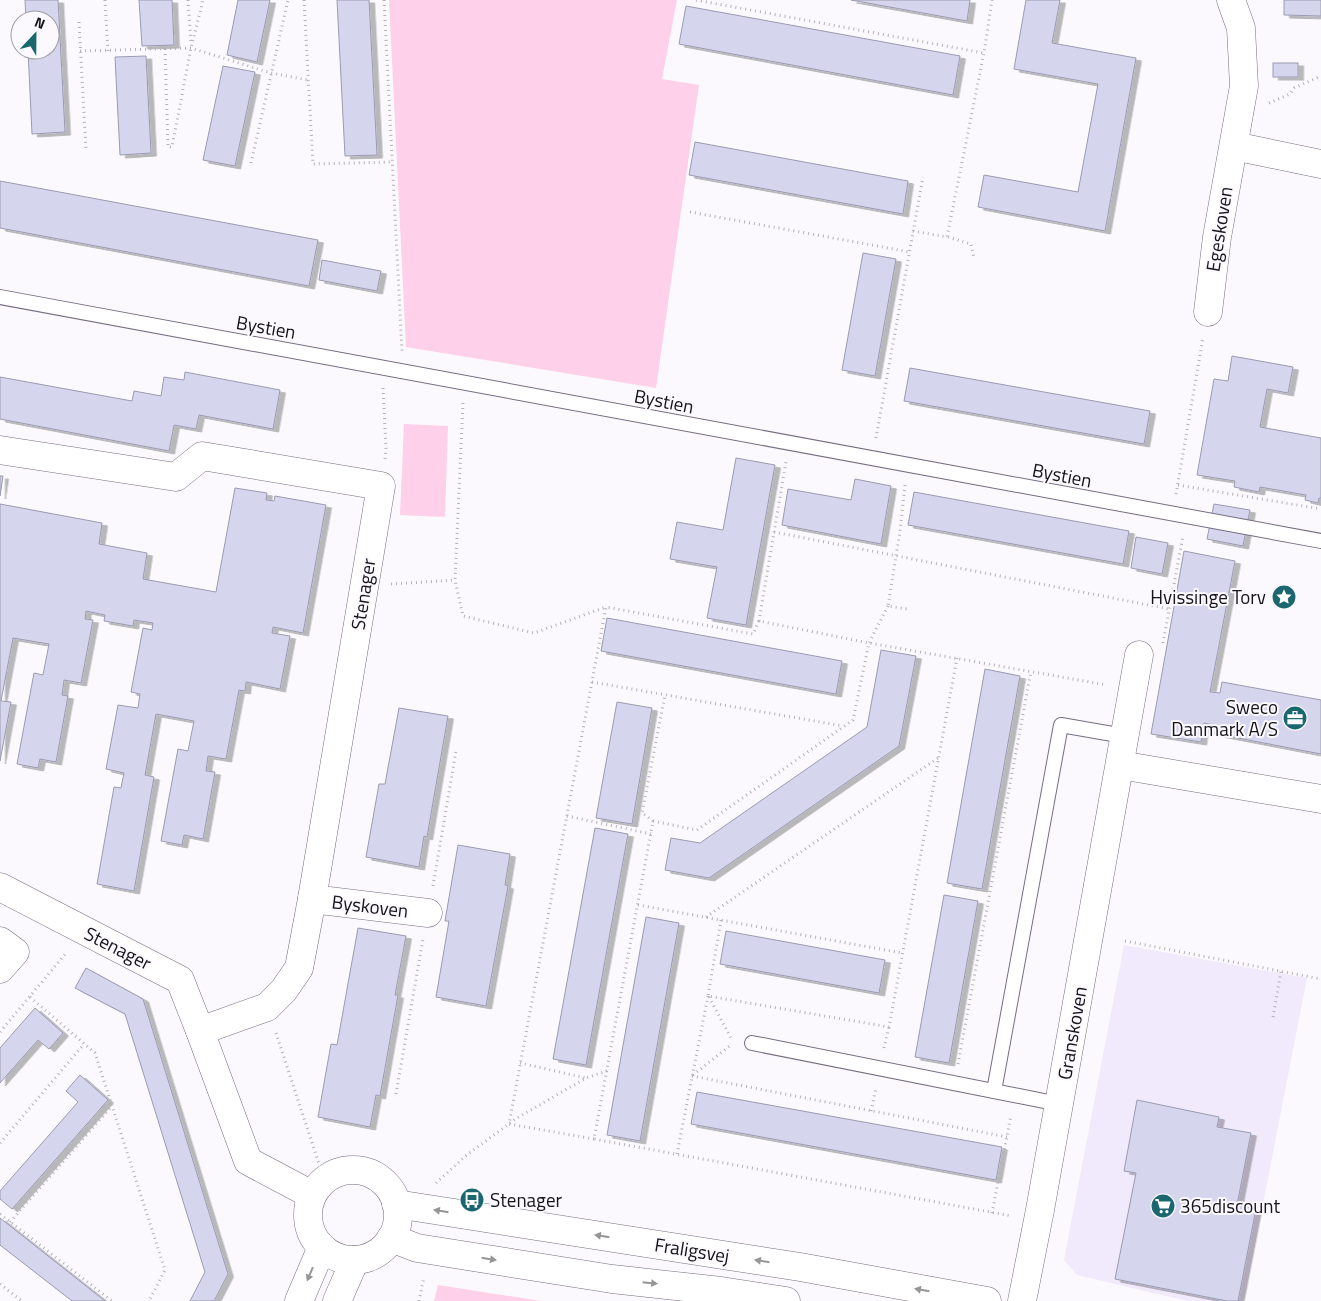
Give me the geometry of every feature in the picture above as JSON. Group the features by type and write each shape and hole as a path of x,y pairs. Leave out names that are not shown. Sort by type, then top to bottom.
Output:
{"street":[{"name":"Egeskoven","path":"1208,312 1217,237 1244,86 1241,28 1231,0"},
{"path":"1234,146 1321,164"},
{"path":"0,450 176,476 202,456 381,486"},
{"name":"Stenager","path":"200,1031 267,1007 284,990 299,968 381,486"},
{"name":"Granskoven","path":"1022,1301 1139,655"},
{"path":"1120,765 1321,799"},
{"name":"Stenager","path":"3,894 85,931 180,980 248,1161 318,1188"},
{"name":"Byskoven","path":"312,899 428,913"},
{"path":"0,941 15,952 0,969"},
{"path":"342,1171 362,1171 380,1179 387,1186 396,1204 397,1222 391,1238 384,1247 366,1258 346,1259 329,1253 316,1240 309,1223 309,1204 318,1188 342,1171"},
{"name":"Fraligsvej","path":"396,1204 800,1267 987,1301"},
{"name":"Fraligsvej","path":"391,1238 417,1248 612,1279 721,1291 786,1301"},
{"path":"299,1301 322,1247"},
{"path":"337,1301 355,1260"}],"lane":[{"name":"Bystien","path":"0,297 1321,541"},
{"path":"994,1091 1062,725 1124,736"},
{"path":"752,1043 1059,1104"}],"path":[{"path":"105,0 108,51"},
{"path":"188,0 191,48"},
{"path":"166,49 168,147 172,147 191,48 203,0"},
{"path":"251,163 288,0"},
{"path":"304,0 313,164 392,162"},
{"path":"384,0 403,372"},
{"path":"696,0 984,54"},
{"path":"948,237 984,54 992,0"},
{"path":"78,22 86,150"},
{"path":"80,51 191,48 271,73 308,80"},
{"path":"1238,118 1290,94 1294,88 1321,76"},
{"path":"872,459 923,177"},
{"path":"690,212 910,252"},
{"path":"913,230 971,244 974,258"},
{"path":"381,486 386,449 382,368"},
{"path":"464,383 455,580 462,616 534,633 606,607 753,634 760,621 789,443"},
{"path":"665,695 642,813 653,821 697,830 853,720 869,643 888,606 908,465"},
{"path":"1178,485 1321,510"},
{"path":"774,532 1169,609"},
{"path":"364,585 455,580"},
{"path":"888,606 907,609"},
{"path":"509,1124 606,607"},
{"path":"760,621 869,643 1133,690"},
{"path":"708,996 889,1027 957,658"},
{"path":"954,1083 1031,671"},
{"path":"592,682 844,726"},
{"path":"706,917 939,758"},
{"path":"567,816 651,834"},
{"path":"594,1139 653,821"},
{"path":"638,905 902,953"},
{"path":"677,1154 721,920"},
{"path":"0,1032 85,931"},
{"path":"1124,942 1321,979"},
{"path":"1273,1017 1281,970"},
{"path":"692,1076 733,1043 708,996"},
{"path":"30,997 95,1053 165,1270 149,1301"},
{"path":"267,1007 318,1188"},
{"path":"0,1143 84,1044"},
{"path":"520,1063 586,1078"},
{"path":"425,1208 433,1186 468,1154 509,1124 586,1078 607,1071"},
{"path":"692,1076 1007,1137 992,1212"},
{"path":"10,1222 112,1106"},
{"path":"509,1124 1038,1221"},
{"path":"0,1214 112,1301"},
{"path":"417,1248 424,1279 419,1301"},
{"path":"0,1284 22,1301"}],"shaded area":[{"path":"389,0 677,0 662,79 699,85 656,388 406,347"},
{"path":"404,424 448,426 445,517 400,515"},
{"path":"1124,945 1307,978 1244,1301 1187,1301 1077,1275 1064,1260"},
{"path":"438,1285 541,1301 434,1301"}],"building":[{"path":"25,0 58,0 59,10 26,10"},
{"path":"139,0 172,0 174,45 142,46"},
{"path":"238,0 270,0 257,62 227,55"},
{"path":"337,0 369,0 377,155 345,156"},
{"path":"851,0 970,0 967,21"},
{"path":"1026,0 1060,0 1052,43 1136,58 1105,231 978,207 984,175 1078,192 1098,84 1014,69"},
{"path":"1284,0 1321,0 1321,16 1284,15"},
{"path":"686,6 960,56 953,95 679,44"},
{"path":"60,38 65,132 32,134 28,60 60,60"},
{"path":"146,56 151,153 120,155 115,57"},
{"path":"1273,63 1298,63 1298,77 1273,77"},
{"path":"223,66 255,72 235,166 203,160"},
{"path":"695,142 908,181 903,214 689,175"},
{"path":"0,181 318,240 309,286 0,228"},
{"path":"863,253 896,259 875,376 842,370"},
{"path":"322,260 381,271 377,291 319,280"},
{"path":"1232,356 1293,367 1288,393 1267,389 1260,427 1321,438 1321,498 1319,498 1318,503 1305,500 1306,495 1260,487 1259,492 1234,487 1235,481 1197,475 1214,379 1228,381"},
{"path":"910,368 1150,411 1144,444 904,401"},
{"path":"185,372 280,390 273,429 199,415 196,429 174,425 169,451 0,419 0,377 132,401 134,391 161,396 164,377 184,380"},
{"path":"736,458 775,465 746,625 707,618 717,567 670,559 677,522 723,530"},
{"path":"0,476 3,476 0,496"},
{"path":"855,479 891,486 881,544 782,525 788,489 851,500"},
{"path":"235,488 267,493 266,500 274,501 275,496 326,505 303,633 273,627 272,633 290,636 280,689 246,682 245,691 239,690 226,759 208,756 206,771 215,772 203,839 184,835 182,845 161,841 178,749 188,751 194,721 156,714 145,775 154,777 134,891 97,884 114,787 121,788 124,773 106,769 118,705 138,708 140,694 131,692 143,628 152,630 153,623 134,620 133,626 104,621 105,615 86,611 85,619 93,620 81,683 64,680 62,695 68,696 56,762 40,759 38,768 17,764 34,673 43,675 49,644 13,638 1,701 11,702 0,761 0,504 102,523 99,544 147,553 143,579 216,592"},
{"path":"914,492 1129,531 1123,564 908,525"},
{"path":"1214,504 1250,510 1243,546 1207,539"},
{"path":"1136,537 1168,543 1162,574 1131,568"},
{"path":"1184,551 1235,561 1210,692 1220,693 1222,682 1321,700 1321,754 1212,733 1214,725 1204,723 1201,742 1151,734"},
{"path":"607,618 842,661 836,694 601,651"},
{"path":"881,650 916,656 899,746 709,878 665,870 671,838 700,843 867,727"},
{"path":"985,669 1020,676 982,889 947,883"},
{"path":"617,702 652,708 632,824 596,818"},
{"path":"399,708 448,716 427,837 424,836 419,867 366,857 379,784 385,784"},
{"path":"595,828 628,834 586,1065 553,1059"},
{"path":"458,845 510,854 505,885 508,886 486,1006 436,997 449,921 445,921"},
{"path":"944,895 978,901 949,1063 915,1057"},
{"path":"646,917 679,923 640,1141 607,1135"},
{"path":"358,928 406,936 395,995 398,995 380,1096 376,1095 370,1127 318,1117 331,1044 337,1045"},
{"path":"726,931 885,960 879,993 720,964"},
{"path":"86,968 143,999 228,1274 214,1301 190,1301 205,1272 125,1014 75,988"},
{"path":"35,1008 63,1033 49,1049 38,1040 0,1083 0,1048"},
{"path":"80,1075 108,1100 12,1209 0,1199 0,1191 78,1102 66,1091"},
{"path":"697,1092 1002,1147 996,1180 691,1124"},
{"path":"1137,1100 1219,1117 1217,1127 1251,1133 1237,1205 1256,1209 1238,1301 1227,1301 1115,1279 1136,1173 1124,1171"},
{"path":"0,1218 105,1301 72,1301 0,1245"}],"place":[{"name":"Hvissinge Torv","path":"1284,597"},
{"name":"Sweco Danmark A/S","path":"1295,718"},
{"name":"Stenager","path":"472,1200"},
{"name":"365discount","path":"1163,1206"}]}
